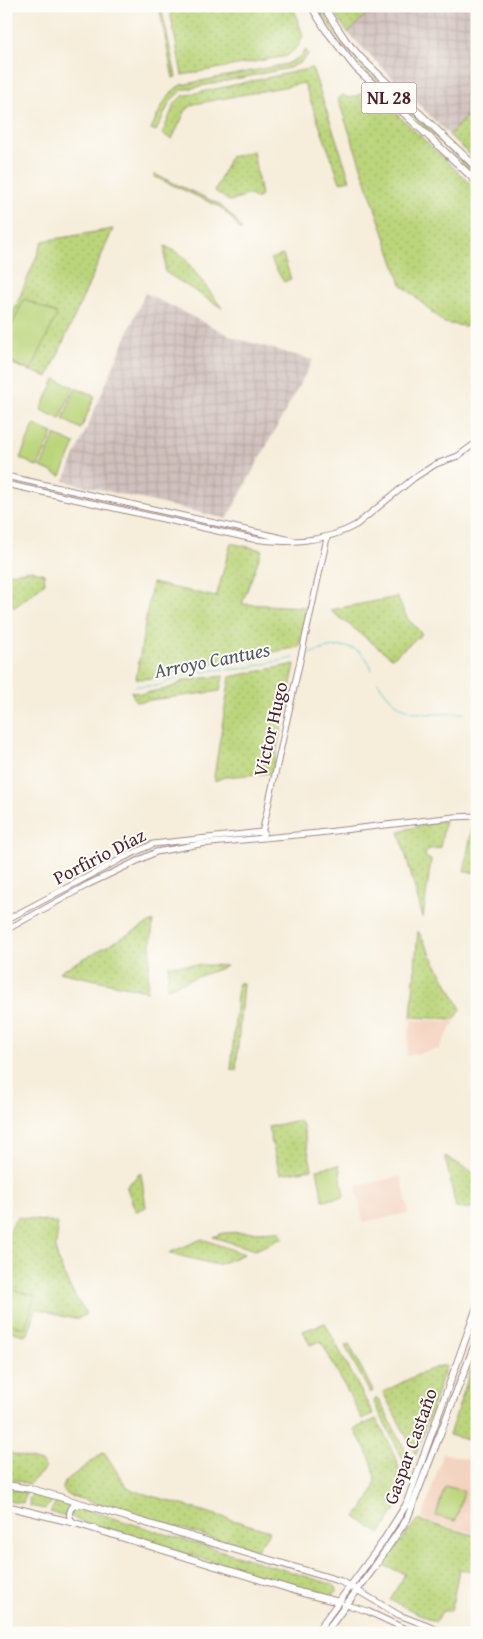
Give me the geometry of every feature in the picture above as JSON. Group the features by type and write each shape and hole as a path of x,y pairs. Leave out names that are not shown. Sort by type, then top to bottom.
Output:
{"main road":[{"name":"NL 28","path":"311,6 326,30 356,66 477,182"},
{"name":"NL 28","path":"323,6 346,41 362,59 477,168"},
{"name":"Gaspar Castaño","path":"316,1633 382,1543 406,1505 477,1307"},
{"name":"Gaspar Castaño","path":"325,1633 400,1530 412,1508 477,1339"},
{"path":"6,1485 31,1489 340,1581 350,1586"},
{"path":"6,1506 75,1524 303,1593 339,1602"}],"street":[{"path":"6,484 253,539 292,540 327,538 356,525 414,478 436,464 458,456 477,442"},
{"path":"6,476 281,540"},
{"name":"Victor Hugo","path":"262,835 327,538"},
{"path":"6,930 89,884 151,853 262,835 268,837 318,833 477,816"},
{"name":"Porfirio Díaz","path":"6,920 153,844 262,835"},
{"path":"75,1524 70,1518 69,1512 73,1506 83,1505"},
{"path":"350,1586 399,1615 446,1633"},
{"path":"339,1602 367,1611 414,1633"}],"shaded area":[{"path":"374,6 477,6 477,105 449,135 348,33"},
{"path":"145,293 235,338 313,360 227,519 64,481"},
{"path":"411,1020 455,1021 439,1049 406,1056"},
{"path":"401,1176 409,1213 363,1222 356,1186"},
{"path":"443,1453 477,1462 477,1534 422,1519"}],"green space":[{"path":"159,6 161,6 176,77 173,78"},
{"path":"169,6 293,6 303,36 299,45 287,56 182,75"},
{"path":"316,6 319,6 335,31 365,67 477,174 477,177 364,70 329,27"},
{"path":"330,6 374,6 348,33"},
{"path":"306,50 308,55 301,62 289,68 182,90 171,100 156,131 151,129 171,93 181,85 287,64 298,58"},
{"path":"312,68 350,180 340,182 304,83 194,104 186,110 172,139 162,134 175,103 183,96"},
{"path":"361,94 372,94 379,97 477,190 477,328 444,323 401,284 338,99 343,95 349,98"},
{"path":"477,105 477,161 449,135"},
{"path":"253,151 261,196 256,199 250,195 244,195 242,198 229,201 215,191 230,157"},
{"path":"154,174 219,204 235,219 242,230 218,206 155,177"},
{"path":"113,229 48,377 6,362 6,330 43,241"},
{"path":"165,246 183,256 222,308 165,272"},
{"path":"283,255 291,279 284,282 270,259"},
{"path":"24,299 57,314 31,371 6,359 6,339"},
{"path":"55,379 74,387 60,419 41,410"},
{"path":"76,388 95,396 81,429 63,419"},
{"path":"34,425 53,433 38,467 20,458"},
{"path":"55,435 75,444 61,476 41,467"},
{"path":"231,543 262,550 242,604 307,607 299,647 179,670 160,678 136,679 152,583 216,597"},
{"path":"32,570 44,574 45,583 15,607 6,607 6,574"},
{"path":"397,597 407,618 422,634 392,658 330,610"},
{"path":"295,664 272,773 224,777 215,781 214,776 230,677"},
{"path":"223,676 220,691 136,702 131,691 141,694 170,688 186,680"},
{"path":"474,818 477,818 477,873 464,871"},
{"path":"445,820 440,848 429,849 425,854 426,858 431,860 423,918 399,831"},
{"path":"153,921 147,991 59,972"},
{"path":"418,931 461,1009 455,1019 411,1017"},
{"path":"169,965 212,965 227,966 167,988"},
{"path":"238,983 243,983 236,1070 231,1070"},
{"path":"298,1120 303,1126 312,1169 280,1174 268,1127"},
{"path":"445,1156 477,1175 477,1208 456,1208"},
{"path":"339,1165 344,1197 323,1200 317,1169"},
{"path":"140,1173 146,1207 137,1211 127,1186"},
{"path":"17,1217 57,1223 57,1257 68,1282 85,1311 85,1315 68,1318 38,1309 28,1334 24,1335 6,1330 6,1236"},
{"path":"280,1231 283,1238 255,1250 213,1237 223,1233"},
{"path":"202,1239 244,1254 217,1265 169,1253"},
{"path":"13,1290 35,1296 25,1328 6,1323 6,1315"},
{"path":"325,1323 373,1414 362,1419 321,1341 310,1345 303,1331"},
{"path":"349,1344 373,1391 370,1393 345,1346"},
{"path":"477,1352 477,1439 476,1442 449,1435"},
{"path":"446,1366 416,1455 383,1392 423,1372"},
{"path":"376,1398 379,1400 412,1463 413,1466 410,1471 406,1471 403,1459 374,1402"},
{"path":"376,1419 392,1449 401,1482 398,1504 380,1534 356,1517 370,1497 375,1482 370,1458 354,1429"},
{"path":"6,1452 41,1462 46,1468 29,1484 6,1478"},
{"path":"104,1452 126,1486 135,1491 270,1531 256,1551 68,1495 63,1489 64,1482"},
{"path":"445,1486 464,1491 456,1521 436,1516"},
{"path":"6,1488 26,1492 23,1503 6,1501"},
{"path":"32,1494 51,1499 51,1503 45,1509 30,1506 29,1500"},
{"path":"57,1501 72,1504 68,1509 68,1517 50,1512"},
{"path":"75,1508 331,1584 335,1586 336,1592 331,1597 326,1597 75,1519 71,1516 72,1510"},
{"path":"417,1520 477,1536 477,1572 459,1569 451,1611 442,1611 436,1622 390,1600 405,1574 383,1565"}],"waterway":[{"name":"Arroyo Cantues","path":"307,655 316,651 345,647 361,653 372,670"},
{"name":"Arroyo Cantues","path":"135,686 157,686 185,675 214,670 240,669 294,658"},
{"name":"Arroyo Cantues","path":"378,682 387,694 405,709 426,714 464,713"}]}
